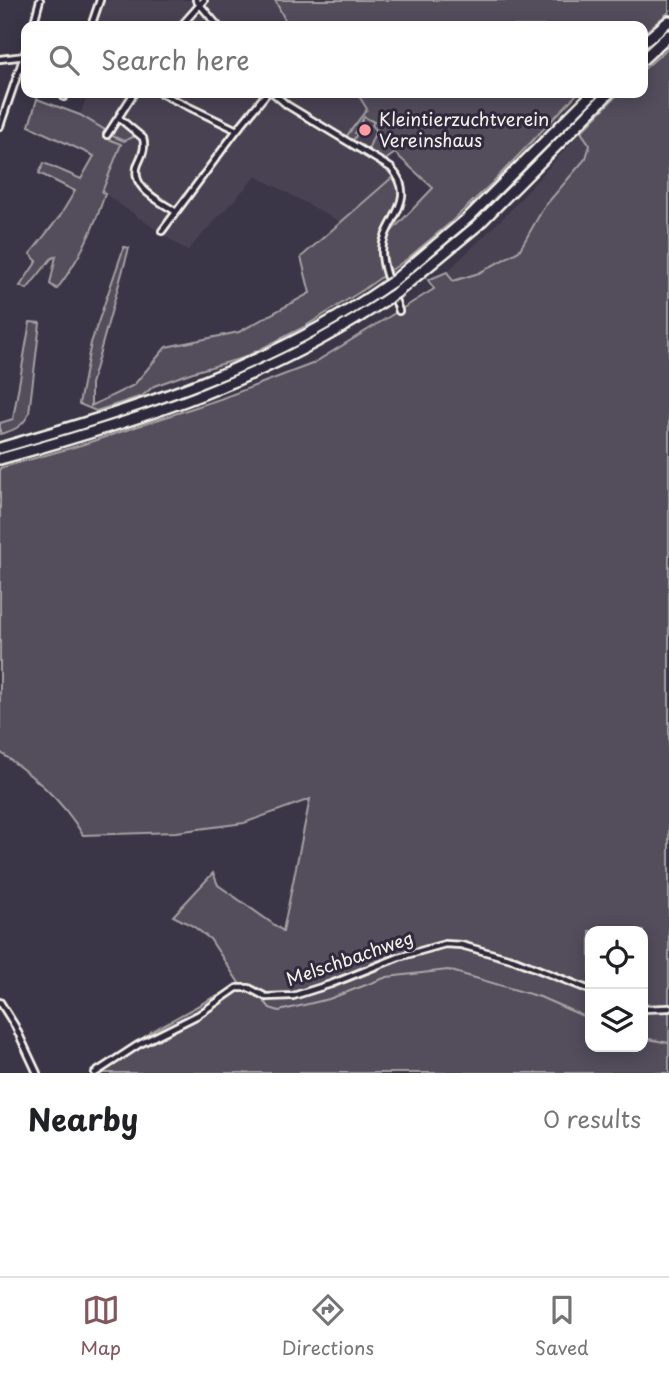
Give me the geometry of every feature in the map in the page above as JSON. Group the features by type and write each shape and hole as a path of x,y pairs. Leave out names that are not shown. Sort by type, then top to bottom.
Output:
{"highway":[{"path":"648,39 669,21"},
{"path":"648,54 669,35"},
{"path":"0,448 122,412 221,377 313,333 389,284 442,242 588,98"},
{"path":"0,459 151,414 252,375 328,337 393,295 478,225 604,98"}],"street":[{"path":"34,21 40,0"},
{"path":"93,21 100,0"},
{"path":"185,21 200,1 214,21"},
{"path":"0,59 21,55"},
{"path":"0,126 21,68"},
{"path":"107,135 131,98"},
{"path":"170,98 237,130"},
{"path":"162,231 263,98"},
{"path":"279,98 391,168 396,174 401,183 402,197 397,214 385,236 382,255 384,269 399,311"},
{"path":"119,118 145,141 136,179 143,190 176,212"},
{"name":"Melschbachweg","path":"94,1073 138,1045 198,1015 237,988 248,988 266,997 293,996 399,957 445,944 515,960 588,989"},
{"path":"0,1002 37,1073"},
{"path":"648,1009 669,1008"}],"shaded area":[{"path":"102,0 275,0 286,21 96,21"},
{"path":"275,0 669,0 669,12 648,30 648,21 286,21"},
{"path":"669,47 669,1073 98,1073 152,1031 212,998 243,989 210,939 173,916 213,873 218,885 283,931 310,799 244,823 176,832 83,835 66,810 46,789 0,752 0,468 81,445 220,399 312,364 434,289 428,280 447,272 453,281 479,273 519,251 544,207 586,158 590,145 581,132 614,98 648,98 648,66"},
{"path":"86,98 360,98 375,127 395,153 384,161 396,174 341,222 256,176 187,251 102,192 121,144 102,137 104,130 80,115"},
{"path":"360,98 573,98 450,223 407,259 304,327 243,358 154,386 142,396 96,411 79,404 91,343 124,247 129,248 91,384 91,406 134,385 166,347 239,332 310,293 301,257 396,174 402,197 384,239 433,188 395,153 384,161 368,150 376,130 372,125 374,122 364,117 353,141 346,137 367,109"},
{"path":"37,99 80,115 105,130 103,137 121,144 102,192 105,194 91,232 57,289 50,284 56,256 27,289 20,286 37,261 30,254 60,216 75,191 39,173 44,163 81,179 94,156 29,126"},
{"path":"120,123 138,135 124,141 112,136 112,130"},
{"path":"581,132 590,145 586,158 544,207 519,251 479,273 453,281 447,272 505,216"},
{"path":"30,322 40,323 29,413 18,427 0,434 0,423 13,419"}],"waterway":[{"path":"264,1001 270,1008 279,1011 329,999 387,977 448,970 540,997 585,1017"},
{"path":"648,1039 669,1043"}],"place":[{"name":"Kleintierzuchtverein Vereinshaus","path":"365,130"}]}
